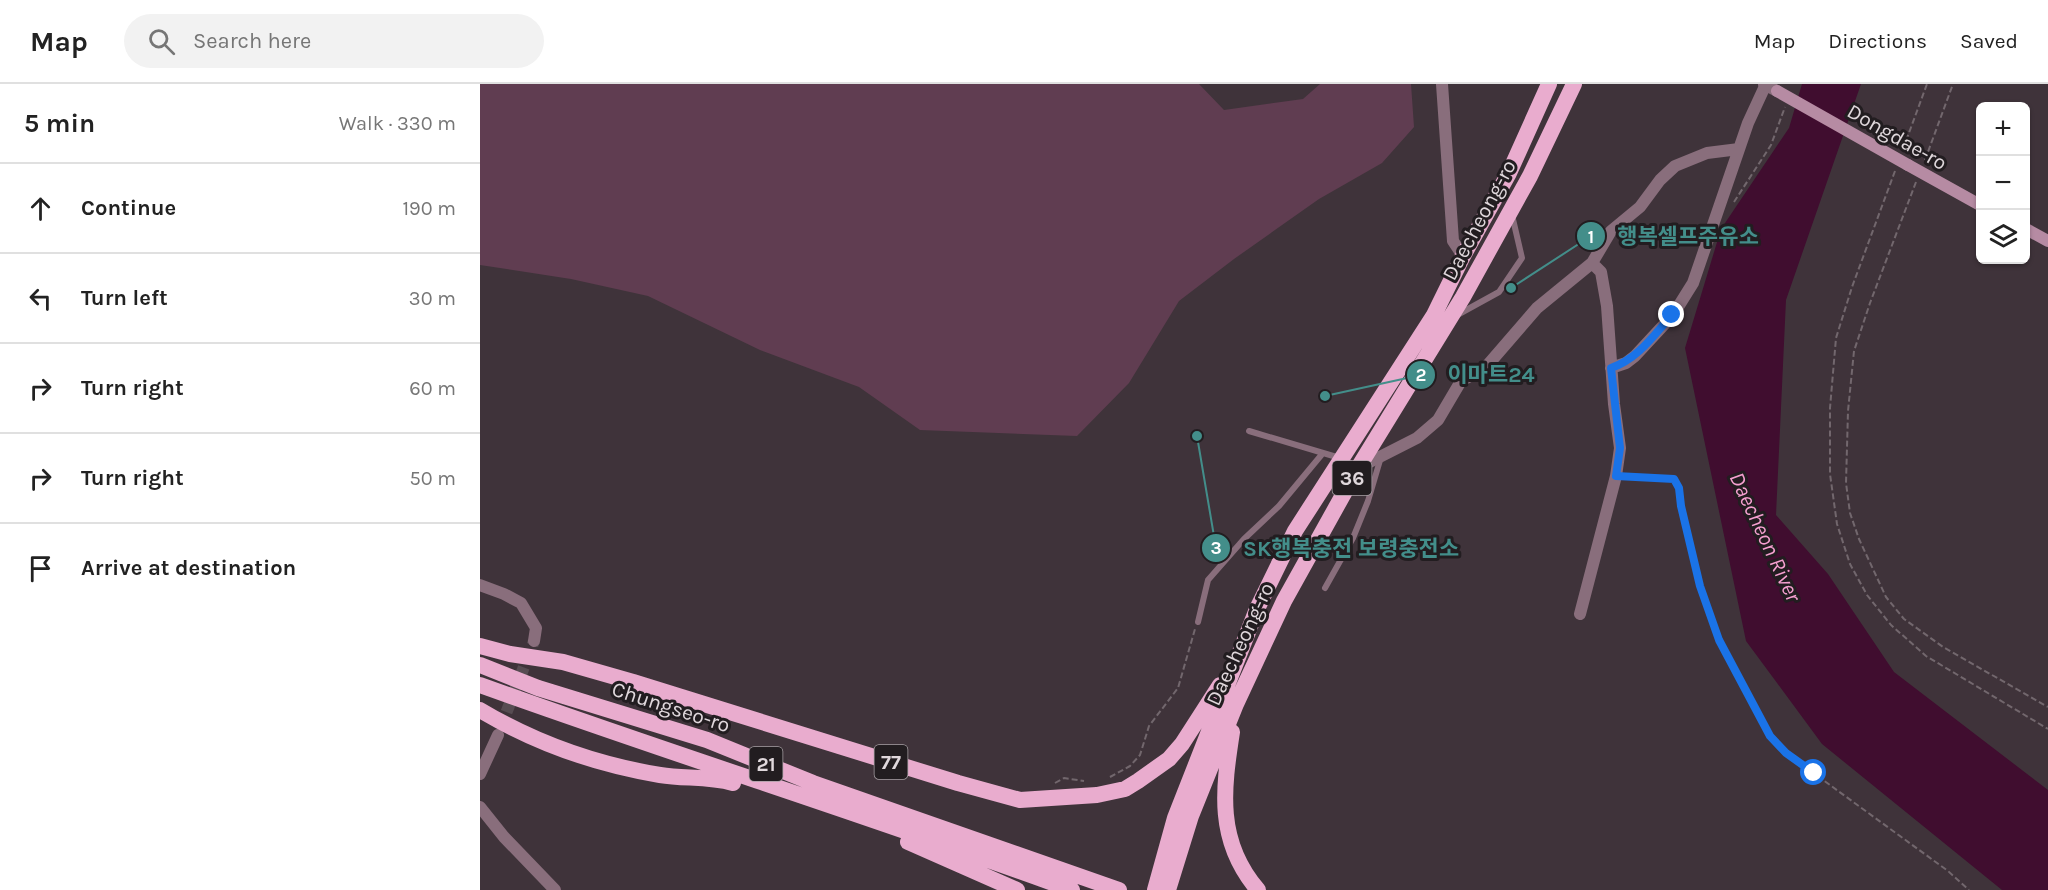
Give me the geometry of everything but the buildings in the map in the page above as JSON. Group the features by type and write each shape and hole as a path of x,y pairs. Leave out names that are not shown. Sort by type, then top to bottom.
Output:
{"highway":[{"name":"Daecheong-ro","path":"1155,890 1175,818 1257,609 1295,531 1434,315 1463,256 1509,173 1549,84"},
{"name":"Daecheong-ro","path":"1168,890 1191,816 1236,704 1284,601 1358,468 1450,318 1511,211 1574,84"},
{"name":"77","path":"480,646 510,654 563,662 1020,800 1082,798 1111,793 1125,789 1154,771 1182,744 1201,717 1242,648"},
{"name":"Chungseo-ro","path":"480,665 538,688 706,740 1049,873"},
{"name":"Chungseo-ro","path":"480,685 613,733 888,824 1049,873 1119,890"},
{"path":"1236,704 1224,804 1229,838 1234,852 1258,890"},
{"path":"480,710 542,743 596,761 662,775 713,778 872,826 1017,890"},
{"name":"21","path":"1049,873 1072,890"}],"main road":[{"name":"Dongdae-ro","path":"1768,86 1901,164 1976,203"},
{"path":"2030,232 2048,241"}],"street":[{"path":"1442,84 1452,241 1463,256"},
{"path":"1611,368 1626,363 1635,356 1672,315 1693,283 1748,123 1768,86"},
{"path":"1358,468 1417,438 1438,420 1461,381 1486,367 1537,308 1592,263 1611,231 1640,207 1660,180 1675,166 1707,153 1739,149"},
{"path":"1580,614 1616,476 1620,448 1607,306 1601,272 1592,263"},
{"path":"480,585 521,603 536,628 534,641"},
{"path":"480,774 498,735"},
{"path":"480,807 504,837 555,890"}],"lane":[{"path":"1450,318 1499,292 1522,258 1511,211"},
{"path":"1250,431 1340,458 1358,468"},
{"path":"1198,622 1208,580 1244,539 1278,506 1323,453"},
{"path":"1325,588 1353,538 1368,501 1381,457"}],"path":[{"path":"1927,84 1901,164 1852,287 1836,338 1830,408 1830,474 1837,524 1850,564 1867,595 1891,625 1926,656 2048,729"},
{"path":"1953,84 1877,282 1854,351 1848,411 1846,483 1850,513 1858,539 1886,597 1904,619 1943,647 2048,707"},
{"path":"1715,221 1738,198 1771,145 1786,104"},
{"path":"1616,476 1674,479 1679,488 1681,506 1700,586 1719,640 1770,736 1786,753 1948,871 1969,890"},
{"path":"1107,778 1137,761 1149,726 1178,688 1198,622"},
{"path":"1050,786 1064,778 1089,782"}],"shaded area":[{"path":"480,84 1199,84 1224,110 1303,99 1320,84 1411,84 1414,127 1382,163 1319,199 1179,301 1129,383 1077,436 920,430 859,387 760,350 648,296 571,279 480,265"}],"water":[{"name":"Daecheon River","path":"1802,84 1861,84 1786,300 1776,515 1828,574 1894,672 2048,790 2048,890 2002,890 1822,744 1746,641 1685,348 1721,229 1789,128"}],"tunnel":[{"path":"500,729 534,641"}],"place":[{"name":"행복셀프주유소","path":"1511,288"},
{"name":"이마트24","path":"1325,396"},
{"name":"SK행복충전 보령충전소","path":"1197,436"}],"route":[{"path":"1672,315 1635,356 1626,363 1611,368 1620,448 1616,476 1674,479 1679,488 1681,506 1700,586 1719,640 1770,736 1786,753 1814,773"}]}
